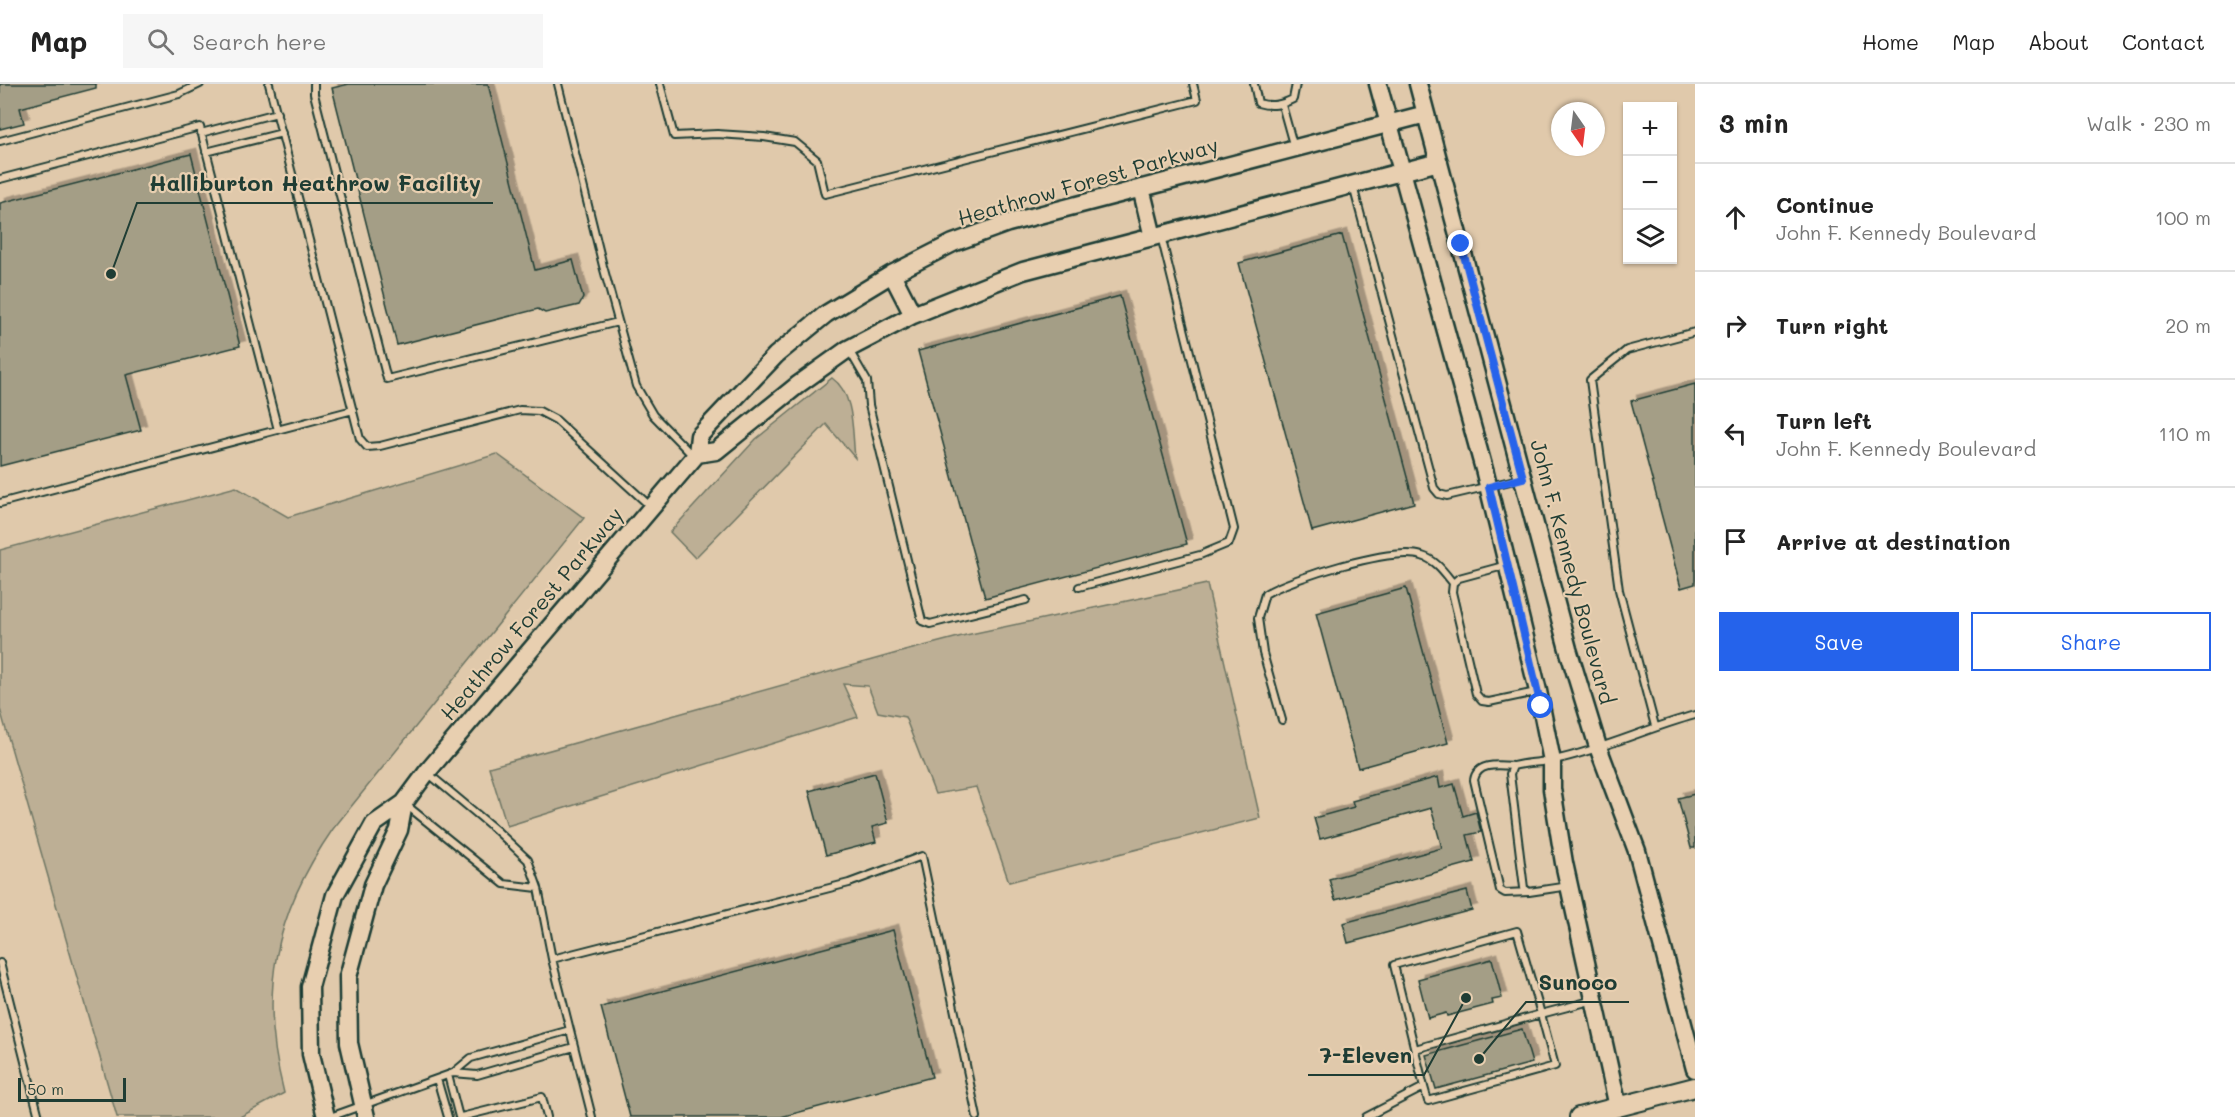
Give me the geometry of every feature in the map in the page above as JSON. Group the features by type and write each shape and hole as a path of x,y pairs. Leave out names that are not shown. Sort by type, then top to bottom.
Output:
{"main road":[{"path":"1579,1117 1620,1112 1695,1087"}],"street":[{"path":"1378,84 1489,487 1538,691 1552,761 1552,789 1569,886 1620,1112"},
{"name":"John F. Kennedy Boulevard","path":"1418,84 1568,649 1598,747 1637,851 1695,1069"},
{"name":"Heathrow Forest Parkway","path":"328,1117 311,1054 310,987 335,895 374,824 404,804 427,772 696,456 699,436 776,355 826,314 892,274 953,243 1008,223 1426,114"},
{"path":"696,456 716,451 799,384 848,349 913,315 1023,272 1439,162"},
{"path":"1141,188 1157,236"},
{"path":"892,274 913,315"},
{"name":"Heathrow Forest Parkway","path":"365,1112 349,1043 348,977 373,885 399,830 404,804"}],"lane":[{"path":"0,141 179,94 200,84"},
{"path":"269,84 360,439 367,447 380,446 520,410 539,411 556,420 652,508"},
{"path":"314,84 314,94 387,379 618,322"},
{"path":"558,84 632,375 641,396 660,424 696,456"},
{"path":"660,84 674,136 717,134 764,137 795,142 817,160 825,194 1197,100 1193,84"},
{"path":"1254,84 1258,103 1266,105 1282,105 1293,99 1296,84"},
{"path":"1282,105 1295,149"},
{"path":"201,133 277,113"},
{"path":"0,179 200,127 278,430"},
{"path":"206,152 282,133"},
{"path":"1353,186 1434,488 1439,494 1448,496 1523,478"},
{"path":"1079,586 1200,555 1229,543 1234,529 1157,236"},
{"path":"1655,726 1619,590 1590,380 1627,350 1695,332"},
{"path":"848,349 867,381 868,405 922,621 930,624 1026,600"},
{"path":"0,503 353,410"},
{"path":"1282,720 1263,653 1258,618 1265,594 1275,588 1328,570 1402,553 1421,555 1436,563 1453,583"},
{"path":"1507,565 1459,578 1453,583 1452,592 1476,694 1482,701 1489,702 1538,691"},
{"path":"1569,886 1529,892 1504,893 1500,891 1473,780 1475,774 1480,768 1494,764 1513,766 1527,762 1552,761 1695,715"},
{"path":"1513,766 1510,774 1521,865 1524,888 1529,892"},
{"path":"427,772 528,860 538,888 552,959 592,1117"},
{"path":"404,804 504,884 538,888"},
{"path":"552,959 849,883 922,856 977,1117"},
{"path":"1517,931 1541,1014 1555,1066 1428,1101 1394,965 1517,931"},
{"path":"0,963 39,1117"},
{"path":"1415,1049 1594,1000"},
{"path":"328,1117 365,1112 450,1074 471,1058 570,1029"},
{"path":"450,1074 477,1075 574,1047"},
{"path":"450,1074 460,1117 542,1097 547,1117"},
{"path":"437,1079 448,1117"},
{"path":"1366,1117 1424,1087"},
{"path":"499,1108 502,1117"}],"shaded area":[{"path":"832,378 839,385 849,403 855,458 826,424 695,558 670,532 756,439"},
{"path":"497,454 584,518 333,829 313,861 297,892 277,955 272,1022 284,1093 240,1117 117,1117 0,709 0,550 236,487 288,517"},
{"path":"1207,584 1260,818 1009,882 976,787 935,794 905,717 878,712 868,686 843,684 858,717 507,826 489,767 966,635"}],"building":[{"path":"0,84 96,84 96,88 20,108 24,123 0,129"},
{"path":"349,84 488,84 535,270 573,260 583,298 579,305 545,313 538,309 397,345 332,88"},
{"path":"191,154 240,346 126,375 141,430 0,466 0,203"},
{"path":"1342,235 1414,503 1312,531 1239,263"},
{"path":"1120,296 1187,544 985,598 918,351"},
{"path":"1695,384 1695,584 1681,588 1631,401"},
{"path":"1406,588 1448,743 1358,768 1316,613"},
{"path":"875,773 888,823 872,827 876,842 826,855 809,791"},
{"path":"1438,777 1440,788 1454,784 1463,816 1476,812 1481,832 1467,835 1474,862 1335,900 1329,879 1442,848 1431,808 1320,839 1314,818 1354,807 1352,801"},
{"path":"1695,794 1695,848 1691,848 1678,798"},
{"path":"1467,891 1472,910 1348,943 1343,923"},
{"path":"893,930 932,1077 781,1117 630,1117 601,1007"},
{"path":"1492,959 1502,998 1492,1000 1493,1004 1447,1016 1446,1013 1428,1018 1418,979"},
{"path":"1522,1029 1532,1063 1436,1089 1426,1055"}],"place":[{"name":"Halliburton Heathrow Facility","path":"111,274"},
{"name":"7-Eleven","path":"1466,998"},
{"name":"Sunoco","path":"1479,1059"}],"route":[{"path":"1461,244 1523,478 1489,487 1541,706"}]}
